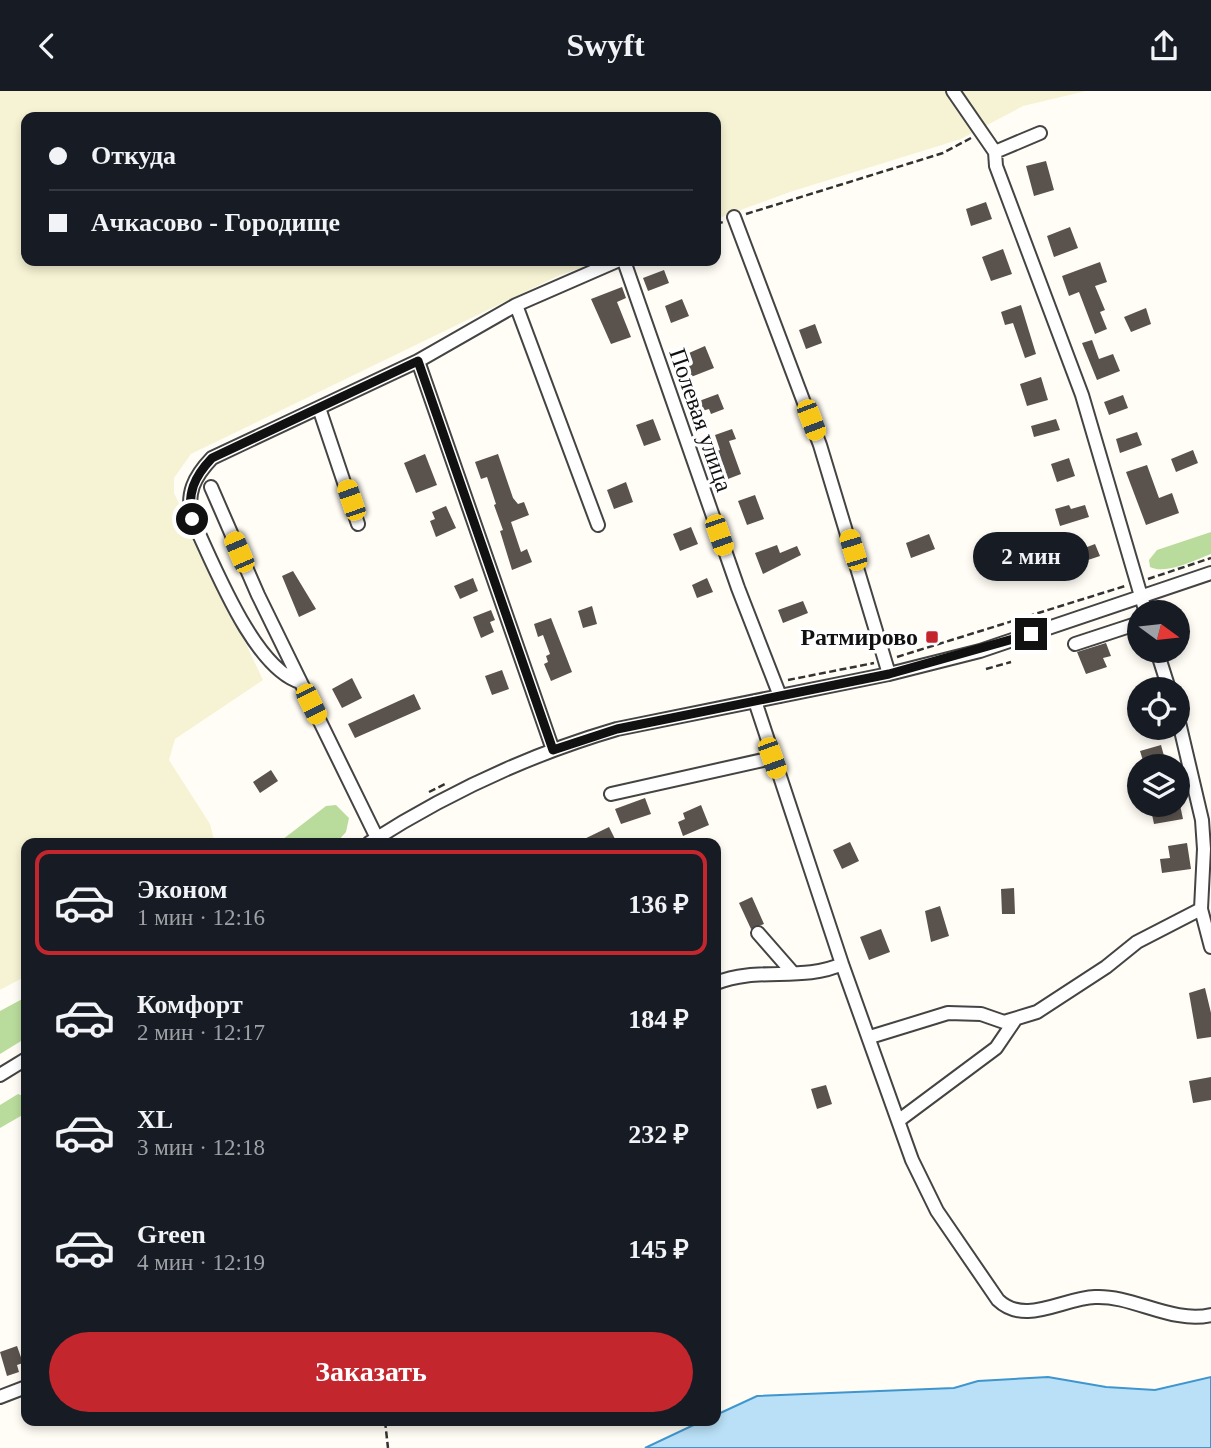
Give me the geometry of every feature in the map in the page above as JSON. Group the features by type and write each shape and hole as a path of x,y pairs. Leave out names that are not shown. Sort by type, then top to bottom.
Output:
{"street":[{"path":"953,91 995,152 996,166 1082,395 1141,598"},
{"path":"995,152 1040,133"},
{"path":"734,218 820,445 889,674"},
{"path":"300,682 280,673 253,641 192,519 188,503 199,472 212,458 418,361 516,305 606,266"},
{"name":"Полевая улица","path":"625,266 738,588 780,696"},
{"path":"516,305 598,524"},
{"path":"418,361 553,750"},
{"path":"319,408 358,524"},
{"path":"211,487 258,595 372,838"},
{"path":"378,838 472,783 553,750 617,729 889,674 980,651 1211,573"},
{"path":"1075,644 1127,627"},
{"path":"755,701 842,964 898,1121 930,1200 1007,1309 1045,1309 1098,1297 1175,1313 1211,1315"},
{"path":"1183,740 1202,820 1204,849 1201,909 1211,947"},
{"path":"611,794 772,758"},
{"path":"870,1037 948,1013 965,1011 1004,1022 1037,1012 1071,991 1137,942 1201,909"},
{"path":"758,933 793,973"},
{"path":"721,982 744,975 814,973 842,964"},
{"path":"898,1121 996,1048 1015,1020"},
{"path":"0,1075 21,1062"},
{"path":"0,1397 21,1389"}],"path":[{"path":"734,218 943,153 973,137 984,135"},
{"path":"975,634 1211,558"},
{"path":"986,669 1010,662"},
{"path":"386,1426 388,1448"}],"shaded area":[{"path":"0,91 1086,91 1023,106 961,139 790,192 721,217 721,112 21,112 21,266 586,266 560,275 191,454 174,478 174,493 263,680 175,739 169,760 210,824 214,838 21,838 21,979 0,990"}],"green space":[{"path":"1211,532 1211,554 1172,568 1150,567 1149,560 1157,550"},
{"path":"336,805 349,818 346,832 341,838 284,838 326,806"},
{"path":"21,1000 21,1041 0,1054 0,1011"},
{"path":"18,1094 21,1095 21,1116 0,1128 0,1105"}],"water":[{"path":"1048,1377 1106,1387 1155,1390 1211,1377 1211,1448 645,1448 691,1426 721,1426 721,1413 757,1396 954,1388 978,1381"}],"building":[{"path":"1046,161 1054,190 1034,196 1026,166"},
{"path":"986,202 992,219 971,226 966,209"},
{"path":"1070,227 1078,248 1054,257 1047,236"},
{"path":"1003,249 1012,274 991,281 982,257"},
{"path":"1100,262 1107,282 1095,286 1105,310 1100,312 1107,329 1095,334 1079,292 1069,296 1062,276"},
{"path":"664,270 669,283 648,291 643,278"},
{"path":"622,287 626,298 617,302 631,337 611,344 591,299"},
{"path":"682,299 689,316 671,323 665,306"},
{"path":"1021,305 1036,354 1025,358 1013,323 1005,325 1001,312"},
{"path":"1146,308 1151,324 1131,332 1124,317"},
{"path":"815,324 822,343 806,349 799,330"},
{"path":"1092,340 1099,359 1113,354 1120,371 1097,380 1082,343"},
{"path":"705,346 714,368 691,377 682,356"},
{"path":"1041,377 1048,400 1027,406 1020,384"},
{"path":"718,394 724,409 711,414 709,409 702,411 699,401"},
{"path":"1123,395 1128,408 1109,415 1104,402"},
{"path":"653,419 661,440 644,446 636,425"},
{"path":"1056,419 1060,430 1034,437 1031,426"},
{"path":"732,429 736,439 729,441 741,474 728,479 725,473 720,474 712,453 720,450 715,435"},
{"path":"1137,432 1142,445 1120,453 1116,439"},
{"path":"1193,450 1198,463 1176,472 1171,459"},
{"path":"425,454 437,485 416,493 404,463"},
{"path":"498,454 513,498 518,504 524,502 529,515 511,522 521,552 527,549 532,562 512,570 487,477 481,479 475,462"},
{"path":"1069,458 1075,476 1057,482 1051,464"},
{"path":"1147,465 1159,498 1172,493 1179,513 1146,525 1126,472"},
{"path":"626,482 633,502 614,509 607,490"},
{"path":"755,495 764,519 747,525 738,501"},
{"path":"1069,505 1071,509 1085,505 1089,517 1060,526 1055,509"},
{"path":"446,506 456,528 436,537 430,521 435,519 432,512"},
{"path":"691,527 698,544 680,551 673,534"},
{"path":"929,534 935,549 911,558 906,543"},
{"path":"1095,544 1100,556 1073,565 1069,554"},
{"path":"777,545 780,553 797,546 801,555 763,574 755,553"},
{"path":"293,571 316,609 299,617 282,576"},
{"path":"473,578 478,591 460,599 454,586"},
{"path":"707,578 713,592 697,598 692,585"},
{"path":"803,601 808,613 783,623 778,610"},
{"path":"592,606 597,624 583,628 578,611"},
{"path":"491,610 495,620 490,622 494,632 481,638 473,617"},
{"path":"551,618 572,672 551,681 544,664 548,662 546,656 550,654 543,635 538,637 534,624"},
{"path":"1106,643 1111,656 1103,658 1107,667 1086,674 1077,652"},
{"path":"502,670 509,689 492,695 485,676"},
{"path":"352,678 362,698 342,708 332,689"},
{"path":"414,694 421,709 355,738 348,724"},
{"path":"1161,745 1164,754 1141,754 1140,751"},
{"path":"271,770 278,781 260,793 253,782"},
{"path":"645,798 651,814 621,824 615,809"},
{"path":"701,805 709,825 683,836 678,822 685,819 683,813"},
{"path":"1153,817 1183,819 1154,824"},
{"path":"609,827 614,838 586,838"},
{"path":"850,842 859,861 842,869 833,850"},
{"path":"1187,843 1191,869 1162,873 1160,859 1170,858 1168,846"},
{"path":"1014,888 1015,914 1002,914 1001,889"},
{"path":"752,897 764,924 751,929 739,903"},
{"path":"940,906 949,936 931,942 925,911"},
{"path":"881,929 890,952 869,960 860,937"},
{"path":"1205,988 1211,1013 1211,1037 1197,1039 1189,993"},
{"path":"1211,1077 1211,1100 1193,1103 1189,1081"},
{"path":"826,1085 832,1104 817,1109 811,1089"},
{"path":"17,1346 21,1357 21,1364 17,1365 19,1372 7,1376 0,1352"}],"place":[{"name":"Ратмирово","path":"932,637"}],"route":[{"path":"192,519 188,503 191,489 199,472 212,458 418,361 553,750 617,729 889,674 980,651 1031,634"}]}
